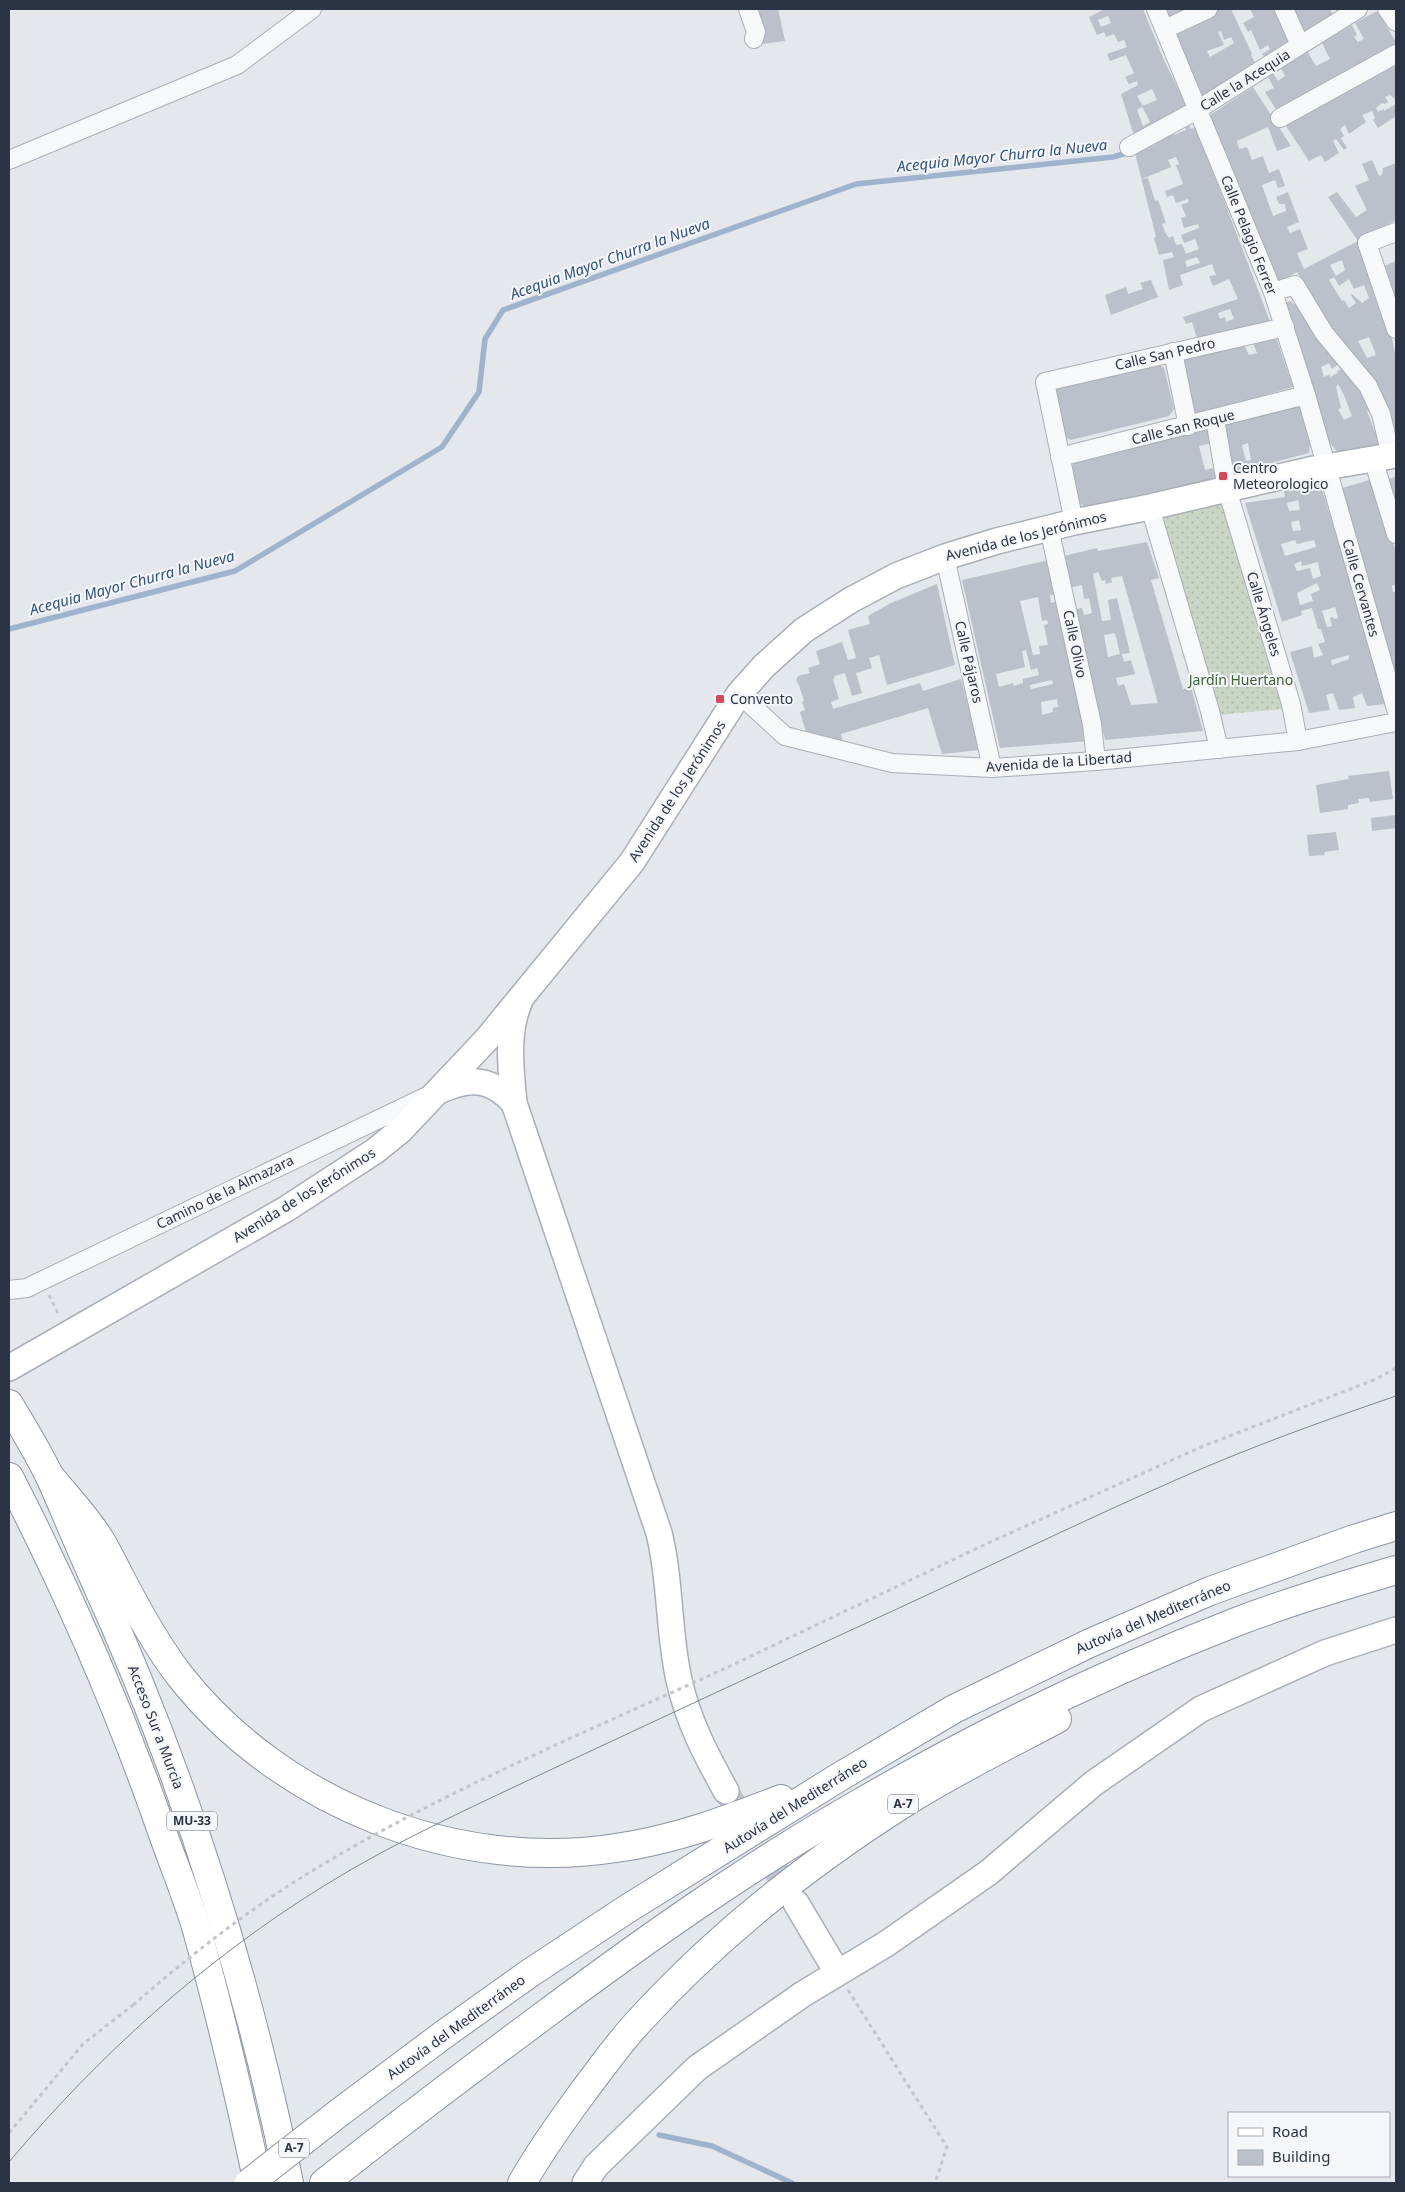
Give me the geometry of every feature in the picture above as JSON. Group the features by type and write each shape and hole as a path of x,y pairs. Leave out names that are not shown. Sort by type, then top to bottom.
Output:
{"highway":[{"name":"Acceso Sur a Murcia","path":"9,1404 49,1475 120,1636 189,1812 224,1920 250,2013 274,2108 289,2183"},
{"path":"49,1475 98,1535 151,1632 181,1676 214,1712 235,1733 279,1767 339,1804 374,1819 431,1838 480,1848 540,1853 616,1849 684,1834 727,1821 836,1779"},
{"name":"MU-33","path":"9,1476 88,1639 152,1801 196,1928 245,2122 258,2183"},
{"name":"Autovía del Mediterráneo","path":"250,2183 340,2112 530,1973 627,1909 836,1779 954,1709 1090,1643 1210,1591 1354,1539 1396,1526"},
{"path":"324,2183 516,2035 683,1914 837,1816 902,1778 1004,1725 1153,1656 1236,1622 1301,1599 1396,1570"},
{"name":"A-7","path":"522,2183 542,2148 640,2019 692,1967 748,1916 791,1881 846,1842 935,1785 1085,1704 1243,1635 1306,1610 1396,1579"},
{"path":"245,2122 250,2183"}],"street":[{"path":"9,160 237,65 312,9"},
{"path":"748,9 756,32 754,39"},
{"name":"Calle Pelagio Ferrer","path":"1156,9 1273,292 1327,467"},
{"path":"1165,29 1208,9"},
{"path":"1284,9 1300,45"},
{"name":"Calle la Acequia","path":"1130,146 1197,110 1358,9"},
{"path":"1387,9 1396,22"},
{"path":"1280,118 1396,54"},
{"path":"1396,232 1367,243 1396,329"},
{"path":"1273,292 1295,285 1324,333 1368,386 1381,414 1396,534"},
{"name":"Calle San Pedro","path":"1060,457 1045,382 1285,327"},
{"path":"1173,352 1188,426"},
{"name":"Calle San Roque","path":"1060,457 1306,395"},
{"name":"Calle Ángeles","path":"1215,419 1227,489 1291,704 1298,741"},
{"name":"Avenida de los Jerónimos","path":"9,1368 206,1256 339,1176 401,1130 441,1090 482,1043 632,862 739,694 764,666 804,630 850,600 896,576 945,556 1074,522 1327,467 1387,456"},
{"path":"1060,457 1074,522"},
{"name":"Calle Cervantes","path":"1327,467 1396,709"},
{"path":"1150,507 1219,749"},
{"name":"Calle Olivo","path":"1049,528 1092,724 1096,760"},
{"name":"Calle Pájaros","path":"945,556 992,768"},
{"name":"Avenida de la Libertad","path":"739,694 785,736 892,763 992,768 1298,741 1396,722"},
{"path":"506,1096 512,1059 513,1023 521,997"},
{"path":"512,1059 503,1046 482,1043 485,1063 506,1096 659,1533 667,1573 675,1659 688,1713 704,1752 726,1792"},
{"path":"441,1090 467,1081 488,1084 506,1096"},
{"name":"Camino de la Almazara","path":"9,1290 27,1288 441,1090"},
{"path":"585,2183 596,2166 697,2068 837,1972 886,1944 988,1873 1094,1783 1200,1709 1326,1652 1396,1630"},
{"path":"796,1903 837,1972"}],"path":[{"path":"42,1281 68,1334"},
{"path":"9,2134 83,2044 214,1939 326,1862 424,1809 495,1774 728,1667 986,1544 1201,1447 1376,1378 1396,1368"},
{"path":"837,1972 947,2147 934,2183"}],"green space":[{"name":"Jardín Huertano","path":"1218,493 1284,709 1218,715 1157,507"}],"building":[{"path":"778,9 785,41 761,44 756,11"},
{"path":"1105,9 1143,9 1164,60 1188,109 1134,136 1121,94 1138,85 1137,81 1129,84 1125,77 1134,73 1126,55 1110,61 1107,54 1127,47 1124,40 1118,42 1114,34 1106,37 1104,32 1097,35 1089,17","holes":["1108,16 1111,23 1101,27 1098,20","1152,89 1157,100 1143,106 1137,96","1142,106 1150,122 1143,126 1137,110"]},
{"path":"1163,9 1199,9 1168,23"},
{"path":"1220,9 1231,9 1256,65 1204,104 1172,31","holes":["1221,31 1224,40 1231,37 1234,43 1210,57 1207,51 1224,45 1218,32"]},
{"path":"1250,9 1278,9 1294,42 1266,59 1262,54 1270,49 1268,45 1260,50 1251,30 1248,32 1243,23 1254,17"},
{"path":"1287,9 1330,9 1334,17 1301,39"},
{"path":"1377,11 1396,42 1396,48 1279,114 1265,92 1274,88 1266,73 1271,70 1278,81 1285,76 1280,66 1307,51 1316,66 1330,59 1322,43 1352,25 1357,35 1354,37 1358,42 1364,39 1355,23"},
{"path":"1396,60 1396,100 1390,95 1385,97 1388,102 1382,103 1376,108 1378,112 1383,109 1384,111 1396,104 1396,119 1395,117 1378,128 1373,120 1375,118 1372,111 1362,115 1366,122 1349,134 1345,125 1340,129 1344,136 1341,138 1347,148 1344,150 1336,139 1333,141 1339,153 1325,162 1321,155 1309,161 1284,123"},
{"path":"1253,87 1291,146 1277,151 1268,127 1237,141 1239,149 1247,147 1252,160 1263,156 1269,173 1279,169 1285,186 1278,188 1275,180 1262,185 1273,216 1286,211 1285,204 1279,204 1276,197 1288,192 1299,222 1287,227 1290,233 1300,229 1308,249 1297,253 1304,269 1358,241 1390,329 1396,358 1396,428 1394,428 1297,272 1276,284 1210,115","holes":["1342,260 1345,270 1336,276 1330,265","1334,277 1339,286 1349,279 1354,289 1364,285 1369,298 1362,303 1352,294 1356,303 1349,308 1344,300 1342,301 1329,280","1369,337 1376,355 1367,358 1358,341"]},
{"path":"1189,125 1191,129 1196,127 1271,324 1198,342 1192,322 1186,324 1183,317 1238,299 1229,279 1213,286 1209,276 1216,275 1212,264 1180,275 1183,285 1169,290 1163,260 1174,257 1172,252 1159,255 1135,153 1156,144 1156,142 1174,133 1174,135 1186,130 1185,127","holes":["1176,157 1179,164 1176,165 1183,184 1165,191 1167,197 1173,195 1176,203 1188,199 1189,202 1181,205 1186,216 1181,218 1184,228 1198,224 1199,228 1181,235 1184,243 1195,239 1199,249 1186,254 1182,244 1176,245 1173,236 1169,238 1166,234 1162,224 1166,223 1158,200 1155,201 1148,178 1142,179 1171,167 1168,160","1197,257 1200,263 1187,267 1185,261","1230,309 1234,319 1226,322 1225,317 1220,319 1218,313"]},
{"path":"1372,160 1379,176 1382,175 1383,168 1396,163 1396,220 1358,241 1328,197 1337,192 1356,217 1367,210 1355,186 1369,180 1362,164"},
{"path":"1396,261 1396,311 1380,268"},
{"path":"1151,280 1158,297 1111,315 1105,295 1126,287 1128,294 1143,289 1140,283"},
{"path":"1290,301 1301,309 1341,362 1332,369 1329,363 1321,367 1324,377 1330,374 1330,377 1345,367 1375,407 1367,411 1380,445 1338,453 1327,439 1283,304","holes":["1338,384 1352,416 1344,420 1338,409 1341,408 1336,387"]},
{"path":"1275,334 1293,387 1193,416 1178,358 1243,343 1249,355 1257,353 1252,341"},
{"path":"1157,363 1164,368 1174,409 1169,416 1071,440 1062,435 1053,392 1058,386"},
{"path":"1299,398 1310,441 1309,453 1233,473 1219,427 1247,420","holes":["1248,443 1251,460 1246,461 1242,445"]},
{"path":"1212,429 1216,442 1199,446 1205,470 1213,468 1214,472 1222,470 1220,477 1085,507 1079,503 1071,469 1075,461"},
{"path":"1396,477 1396,508 1387,479"},
{"path":"1373,479 1396,552 1396,584 1392,586 1393,592 1396,591 1396,680 1335,490"},
{"path":"1319,480 1386,704 1367,706 1362,693 1353,697 1355,708 1339,710 1333,693 1326,695 1330,710 1309,713 1290,652 1312,646 1314,658 1323,655 1318,644 1325,642 1321,629 1318,629 1312,608 1301,611 1302,615 1282,622 1245,503 1285,497 1284,490","holes":["1298,500 1300,510 1289,511 1287,503","1299,520 1301,530 1293,531 1291,522","1295,540 1297,544 1314,540 1316,547 1285,556 1281,544","1301,561 1302,566 1318,562 1321,576 1313,579 1310,568 1297,571 1294,564","1317,583 1320,590 1311,594 1313,601 1300,605 1297,593","1335,607 1338,618 1330,618 1332,626 1327,627 1322,611","1349,655 1349,659 1332,665 1331,660"]},
{"path":"1147,542 1159,578 1151,580 1183,689 1191,687 1203,731 1105,740 1076,609 1082,608 1084,615 1092,613 1089,598 1084,599 1082,585 1072,587 1064,556 1097,548 1098,551","holes":["1098,572 1102,581 1105,580 1106,584 1112,582 1111,578 1122,576 1158,703 1131,705 1124,684 1118,686 1116,678 1135,674 1131,660 1124,662 1122,654 1130,653 1117,598 1108,600 1111,620 1102,621 1093,574","1115,633 1120,654 1108,657 1104,635"]},
{"path":"1049,560 1057,594 1050,595 1051,603 1058,601 1090,741 1000,748 962,580","holes":["1038,597 1042,621 1047,620 1048,624 1044,625 1048,645 1039,646 1040,654 1033,655 1020,601","1026,650 1031,670 1037,668 1039,675 1023,679 1023,683 1014,686 1013,683 999,687 996,674 1025,667 1022,651","1052,680 1053,684 1031,689 1030,685","1057,699 1058,707 1053,708 1053,712 1042,715 1041,702"]},
{"path":"937,584 955,665 887,685 879,655 869,658 872,668 856,673 862,693 852,696 845,673 834,676 835,678 833,679 839,699 831,702 833,709 920,683 923,691 961,679 980,750 942,754 928,708 841,734 844,745 821,736 813,738 807,735 800,712 805,710 802,702 804,701 796,681 798,676 810,673 808,668 820,664 816,651 842,642 848,660 856,658 848,630 870,624 868,616 891,603"},
{"path":"1389,771 1393,799 1370,802 1369,798 1358,799 1359,803 1348,805 1348,809 1320,813 1316,785 1349,779 1348,776"},
{"path":"1396,815 1396,828 1372,831 1371,818"},
{"path":"1336,832 1339,850 1324,852 1325,855 1309,856 1307,835"}],"waterway":[{"name":"Acequia Mayor Churra la Nueva","path":"9,629 235,571 442,447 479,392 485,339 503,310 856,184 1113,157 1130,152"},
{"path":"659,2135 712,2146 792,2183"}],"tunnel":[{"path":"726,1791 796,1903"}],"tram line":[{"path":"9,2162 43,2122 116,2047 194,1978 278,1916 351,1869 442,1822 565,1763 1141,1495 1259,1445 1396,1396"}],"place":[{"name":"Centro Meteorologico","path":"1223,476"},
{"name":"Convento","path":"720,699"}]}
